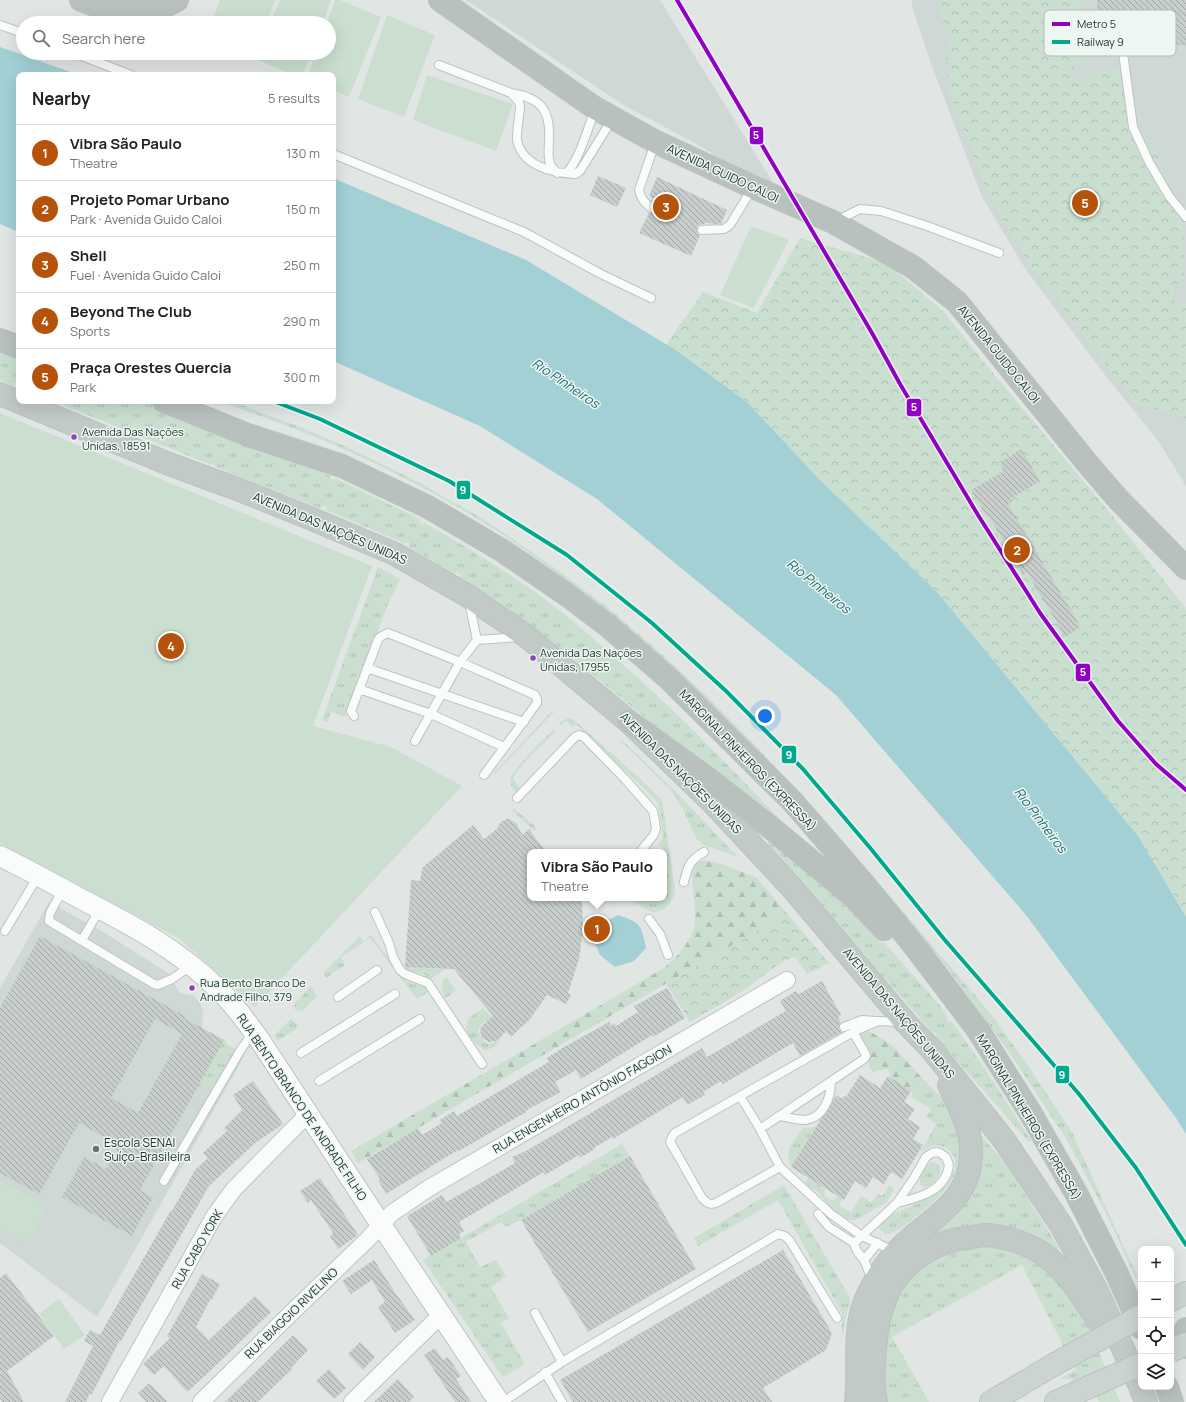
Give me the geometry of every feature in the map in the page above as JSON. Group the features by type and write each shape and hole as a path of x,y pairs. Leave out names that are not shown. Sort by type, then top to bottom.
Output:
{"highway":[{"path":"81,0 95,6 116,11 137,11 161,8 177,0"},
{"name":"AVENIDA GUIDO CALOI","path":"440,0 604,113 656,142 753,188 834,222 913,267 956,302 1118,499 1186,568"},
{"path":"0,340 16,346"},
{"name":"AVENIDA DAS NAÇÕES UNIDAS","path":"0,394 16,401"},
{"name":"AVENIDA DAS NAÇÕES UNIDAS","path":"24,404 169,464 312,519 395,554 468,596 526,636 628,720 712,802 772,866 849,954 906,1023 932,1050 1004,1140 1061,1225 1096,1288 1138,1375"},
{"name":"MARGINAL PINHEIROS (EXPRESSA)","path":"171,404 248,435 342,466 428,507 503,551 567,595 608,626 668,678 792,801 864,884 916,948 978,1030 1031,1114 1076,1193 1117,1274 1138,1321"},
{"path":"628,720 707,778 854,897 978,1030"},
{"path":"856,1402 858,1382 857,1344 862,1310 874,1284 887,1248 905,1243 946,1210 960,1192 968,1174 972,1157 970,1138 963,1114 932,1050"},
{"path":"876,1402 874,1360 876,1331 881,1310 890,1287 900,1272 914,1259 934,1247 960,1238 986,1236 1008,1239 1033,1248 1050,1259 1063,1273 1089,1307 1138,1377"},
{"path":"1186,1329 1184,1334 1186,1346"},
{"path":"1168,1390 1172,1402"}],"main road":[{"path":"1174,1299 1186,1293"},
{"path":"991,1402 1138,1318"},
{"path":"1174,1350 1186,1346"},
{"path":"1056,1402 1089,1387 1138,1383"}],"street":[{"name":"RUA BENTO BRANCO DE ANDRADE FILHO","path":"0,856 101,909 173,951 192,965 217,988 241,1014 499,1402"},
{"name":"RUA ENGENHEIRO ANTÔNIO FAGGION","path":"381,1224 392,1213 429,1188 787,980"},
{"name":"RUA CABO YORK","path":"110,1402 215,1215 234,1189 308,1114"},
{"name":"RUA BIAGGIO RIVELINO","path":"201,1402 367,1240 381,1224"},
{"path":"352,1402 441,1315"}],"lane":[{"path":"0,24 16,30"},
{"path":"1123,56 1133,127 1149,162 1169,196 1186,217"},
{"path":"92,60 122,72"},
{"path":"438,65 511,93 525,95 536,101 543,109 548,120 549,157 551,166 562,173"},
{"path":"511,93 519,102 520,106 517,139 522,152 538,166 548,170 575,174 580,171 604,113"},
{"path":"562,173 571,169 582,146 604,113"},
{"path":"651,208 640,197 639,190 656,142"},
{"path":"336,155 524,232 601,274 651,298"},
{"path":"702,230 724,229 730,226 753,188"},
{"path":"834,222 860,209 881,211 927,226 999,253"},
{"path":"468,596 477,640"},
{"path":"354,716 351,711 367,668 380,637 388,633 460,662 535,695 537,703 484,775"},
{"path":"415,741 460,662 477,640 526,636"},
{"path":"367,668 524,722"},
{"path":"359,689 431,714 504,748"},
{"path":"517,798 575,737 579,735 584,736 653,811 656,828 655,832 642,849"},
{"path":"684,882 690,861 704,852"},
{"path":"5,931 38,876"},
{"path":"63,889 50,913 49,921 158,985 172,979 192,965"},
{"path":"82,940 101,909"},
{"path":"375,912 389,942 393,957 400,970 405,974 428,983 482,1064"},
{"path":"649,919 660,934 668,955"},
{"path":"338,997 377,970"},
{"path":"301,1053 395,994"},
{"path":"320,1081 420,1019"},
{"path":"844,1027 862,1020 906,1023"},
{"path":"780,1167 711,1205 702,1198 670,1142 675,1133 853,1032 878,1021"},
{"path":"164,1181 253,1031"},
{"path":"760,1129 861,1062 866,1056 853,1032"},
{"path":"779,1116 804,1120 815,1116 828,1100 831,1091 831,1082"},
{"path":"740,1096 760,1129 780,1167 831,1214 862,1236 887,1248"},
{"path":"854,1243 897,1203 926,1157 937,1152 943,1154 949,1165 947,1176 943,1182 923,1195 897,1203"},
{"path":"818,1214 829,1227 854,1243 857,1251 864,1260 874,1284"},
{"path":"503,1402 545,1372 778,1234 785,1236 790,1241 837,1318"},
{"path":"864,1260 887,1248"},
{"path":"535,1313 562,1362"},
{"path":"545,1372 562,1402"}],"shaded area":[{"path":"466,0 660,0 782,197 700,146 622,104"},
{"path":"912,0 1186,0 1186,486 1159,442 1105,375 1026,270 982,197 933,69 912,7"},
{"name":"Escola SENAI Suíço-Brasileira","path":"49,902 100,930 168,973 180,993 192,995 199,1001 203,1010 202,1028 226,1041 225,1043 245,1055 97,1317 0,1243 0,988"}],"green space":[{"path":"220,0 275,0 269,16 214,16"},
{"path":"280,0 331,0 325,16 273,16"},
{"path":"335,0 340,0 381,17 349,97 336,91 336,72 309,72 313,60 336,60 336,16 329,16"},
{"path":"940,0 1080,0 1080,10 1044,10 1044,56 1080,56 1080,62 1073,66 1074,82 1086,82 1092,70 1122,70 1119,87 1132,94 1129,130 1156,152 1171,194 1184,211 1184,279 1174,286 1174,303 1186,304 1186,418 1135,403 1030,265 988,194 947,87 950,64 946,57 949,38 940,14"},
{"path":"387,15 435,35 404,117 358,99"},
{"path":"258,60 308,60 304,72 286,72"},
{"path":"427,75 513,104 496,151 413,120"},
{"path":"751,226 789,240 754,308 720,295"},
{"path":"800,238 887,263 945,313 978,355 1106,508 1186,608 1186,917 1138,836 937,592 819,479 747,402 666,345 703,292 757,313"},
{"path":"0,349 16,356 16,384 14,383 13,386 0,380"},
{"path":"60,404 151,404 236,434 331,476 330,478 334,480 335,478 421,520 420,523 422,524 423,522 495,565 564,614 603,647 601,650 608,656 610,653 679,716 788,828 701,765 589,671 591,668 588,665 585,668 506,608 460,577 461,575 456,572 455,574 408,547 410,544 406,542 405,544 326,510 327,507 323,505 322,509 215,467 215,465 211,465"},
{"path":"227,404 240,404 347,447 420,483 488,522 552,566 612,611 710,699 822,817 991,1014 1027,1064 1072,1132 1138,1278 1136,1279 1107,1215 1067,1140 1009,1052 948,969 892,902 619,622 525,550 485,523 379,465 323,440"},
{"path":"0,413 372,566 313,726 391,747 462,786 255,1007 180,939 0,843"},
{"path":"378,567 400,579 387,607 345,717 331,712 327,722 322,720"},
{"path":"552,711 554,712 495,774 494,773"},
{"path":"570,718 575,721 662,800 675,890 672,900 666,908 657,912 652,912 635,901 667,901 667,849 663,849 659,844 663,837 658,803 576,724 573,727 566,721 561,725 559,723"},
{"path":"554,729 555,732 532,755 516,774 513,779 520,788 516,792 510,781 513,773"},
{"path":"621,739 675,791 737,856 706,846 697,840 683,809 670,789 621,741"},
{"path":"514,809 534,825 536,829 534,831 512,810"},
{"path":"771,840 813,873 881,939 880,940 882,943 884,942 941,1007 948,1018 946,1019 949,1023 951,1021 972,1050 1031,1141 1029,1142 935,1036 937,1035 935,1032 933,1033 864,957 866,956 864,953 862,954 800,880 766,844"},
{"path":"704,860 722,864 756,877 787,913 358,1163 351,1151 669,964 692,934 695,913 692,872 695,865"},
{"path":"787,913 829,963 807,974 795,957 789,959 777,965 727,1001 690,1022 666,984"},
{"path":"371,935 405,980 424,986 430,991 417,999 370,938 341,957 345,965 326,978 323,973 360,936 364,941"},
{"path":"405,967 446,969 429,980 425,975 406,970"},
{"path":"447,978 456,990 445,999 442,992 443,980"},
{"path":"311,986 317,996 302,1011 294,1009 296,1002"},
{"path":"483,1008 494,1019 488,1020 481,1025 479,1028 480,1036 489,1044 501,1041 492,1048 486,1050 472,1040 466,1027 469,1019"},
{"path":"291,1019 299,1027 277,1041 274,1036"},
{"path":"866,1029 892,1045 925,1081 913,1092 891,1078 888,1069 873,1072 870,1068 858,1033"},
{"path":"224,1040 226,1041 225,1043 235,1049 212,1087 197,1087"},
{"path":"925,1081 944,1100 953,1113 960,1142 958,1166 947,1187 930,1205 899,1230 885,1234 879,1229 879,1223 887,1217 933,1195 948,1182 953,1173 955,1164 954,1157 950,1151 944,1147 937,1146 930,1147 922,1152 921,1151 936,1124 926,1117 931,1109 911,1097 913,1092"},
{"path":"816,1127 791,1167 789,1161 789,1150 793,1142 803,1128"},
{"path":"982,1136 1007,1166 1060,1249 1058,1252 1039,1241 912,1253 910,1250 945,1226 956,1216 969,1198 978,1180"},
{"path":"622,1144 630,1156 521,1220 505,1227 501,1222 466,1242 480,1267 496,1260 506,1276 491,1288 509,1318 501,1323 525,1364 505,1376 502,1376 423,1260"},
{"path":"932,1162 940,1167 939,1176 933,1183 924,1187 920,1184 921,1175 924,1169"},
{"path":"808,1178 825,1189 825,1195 828,1199 833,1200 837,1196 842,1199 839,1206 851,1212 861,1196 871,1202 878,1194 882,1196 889,1186 894,1189 887,1202 855,1220 847,1220 832,1209 818,1192 805,1184"},
{"path":"0,1180 47,1207 27,1242 0,1227"},
{"path":"784,1185 851,1300 846,1316 843,1335 842,1313 778,1200 698,1246 694,1238"},
{"path":"1000,1245 1037,1258 1078,1303 1120,1402 1099,1402 1090,1377 1080,1381 1061,1378 1076,1370 1022,1265 892,1337 929,1402 887,1402 885,1398 885,1327 892,1306 903,1288 913,1275 936,1257 964,1246"},
{"path":"59,1299 85,1335 64,1349 39,1314"}],"water":[{"path":"0,47 16,53 16,60 37,60 71,72 16,72 16,231 0,224"},
{"name":"Rio Pinheiros","path":"336,179 526,260 674,349 747,402 819,479 937,592 1138,836 1186,917 1186,1134 1176,1118 1026,915 836,695 597,499 480,426 336,362"},
{"path":"618,915 631,920 639,926 643,934 646,948 634,961 615,967 600,955 593,939 602,924"}],"building":[{"path":"1097,0 1186,0 1186,45 1176,45 1176,10 1097,10"},
{"path":"598,176 626,188 617,207 590,195"},
{"path":"657,177 727,210 721,224 706,222 705,224 697,227 697,233 700,235 691,256 639,233 649,213 653,213 656,209 656,206 653,203 655,199 649,196"},
{"path":"1021,449 1040,481 1010,499 1012,502 1008,504 1081,627 1065,637 1027,572 1023,575 989,516 987,517 971,490 1004,471 999,463"},
{"path":"506,819 510,819 517,824 522,835 529,829 544,849 527,849 527,901 582,901 583,929 579,959 568,993 571,995 566,1004 547,995 530,1019 511,1037 506,1031 497,1041 489,1042 482,1038 480,1030 482,1026 493,1016 454,969 405,967 411,880 420,881 422,868 473,825 484,839 498,828 499,824"},
{"path":"40,936 185,1016 184,1018 224,1040 140,1190 153,1197 132,1236 62,1197 84,1157 106,1169 119,1145 79,1123 39,1194 0,1173 0,1008","holes":["155,1019 182,1034 138,1113 111,1098"]},
{"path":"822,981 841,1015 838,1017 841,1023 839,1029 842,1032 800,1056 793,1043 723,1084 721,1081 703,1092 705,1095 687,1105 683,1097 613,1139 612,1137 581,1157 579,1155 545,1175 544,1172 459,1222 464,1231 459,1234 461,1238 431,1256 407,1216 442,1195 446,1202 477,1185 515,1163 512,1157 526,1151 702,1048 707,1057 786,1011 780,1001 796,991 799,994"},
{"path":"667,988 685,1018 653,1037 652,1035 581,1079 576,1070 555,1082 561,1092 525,1111 526,1112 459,1151 458,1150 386,1194 378,1180 380,1179 367,1159 418,1128 422,1135 442,1123 440,1120 454,1111 457,1116 549,1062 547,1058 609,1022 611,1026 614,1023 616,1026 638,1012 634,1006"},
{"path":"860,1075 880,1088 888,1076 911,1091 904,1102 915,1109 908,1119 920,1127 913,1139 923,1145 902,1179 891,1172 884,1184 873,1177 866,1188 855,1181 844,1200 791,1167 821,1119 829,1109 836,1095 842,1099 844,1096 846,1097"},
{"path":"253,1081 283,1124 255,1143 209,1186 121,1341 120,1340 92,1394 90,1393 86,1402 65,1402 93,1346 84,1341 90,1330 100,1335 195,1170 208,1158 203,1153 227,1131 224,1128 242,1110 233,1095"},
{"path":"630,1156 696,1269 588,1332 521,1220"},
{"path":"320,1178 358,1235 338,1249 330,1236 333,1233 311,1200 308,1203 300,1191"},
{"path":"783,1250 832,1333 826,1350 763,1388 772,1402 573,1402 560,1380"},
{"path":"374,1260 415,1320 395,1333 378,1307 385,1302 372,1280 351,1294 342,1281"},
{"path":"6,1273 54,1336 7,1371 24,1402 2,1402 0,1398 0,1278"},
{"path":"202,1274 220,1284 196,1327 209,1340 255,1296 271,1312 187,1392 164,1366 154,1375 143,1364 170,1338 167,1336"},
{"path":"293,1335 308,1350 291,1368 292,1369 258,1402 225,1402"},
{"path":"360,1342 375,1357 363,1370 348,1354"},
{"path":"435,1348 443,1360 448,1357 461,1376 456,1379 471,1402 455,1402 424,1355"},
{"path":"329,1369 346,1388 334,1399 316,1381"},
{"path":"398,1379 414,1397 409,1402 374,1402"},
{"path":"149,1383 168,1402 146,1402 138,1393"}],"metro line":[{"name":"5","path":"677,0 872,333 900,384 978,515 1040,613 1118,721 1156,764 1186,790"}],"rail line":[{"name":"9","path":"281,404 320,419 449,481 567,555 652,623 726,691 803,769 871,849 944,939 1079,1094 1136,1168 1186,1245"}],"place":[{"name":"Praça Orestes Quercia","path":"1085,203"},
{"name":"Shell","path":"666,207"},
{"name":"Avenida Das Nações Unidas, 18591","path":"74,437"},
{"name":"Projeto Pomar Urbano","path":"1017,550"},
{"name":"Beyond The Club","path":"171,646"},
{"name":"Avenida Das Nações Unidas, 17955","path":"533,658"},
{"name":"Vibra São Paulo","path":"597,929"},
{"name":"Rua Bento Branco De Andrade Filho, 379","path":"192,988"},
{"name":"Escola SENAI Suíço-Brasileira","path":"96,1149"}]}
